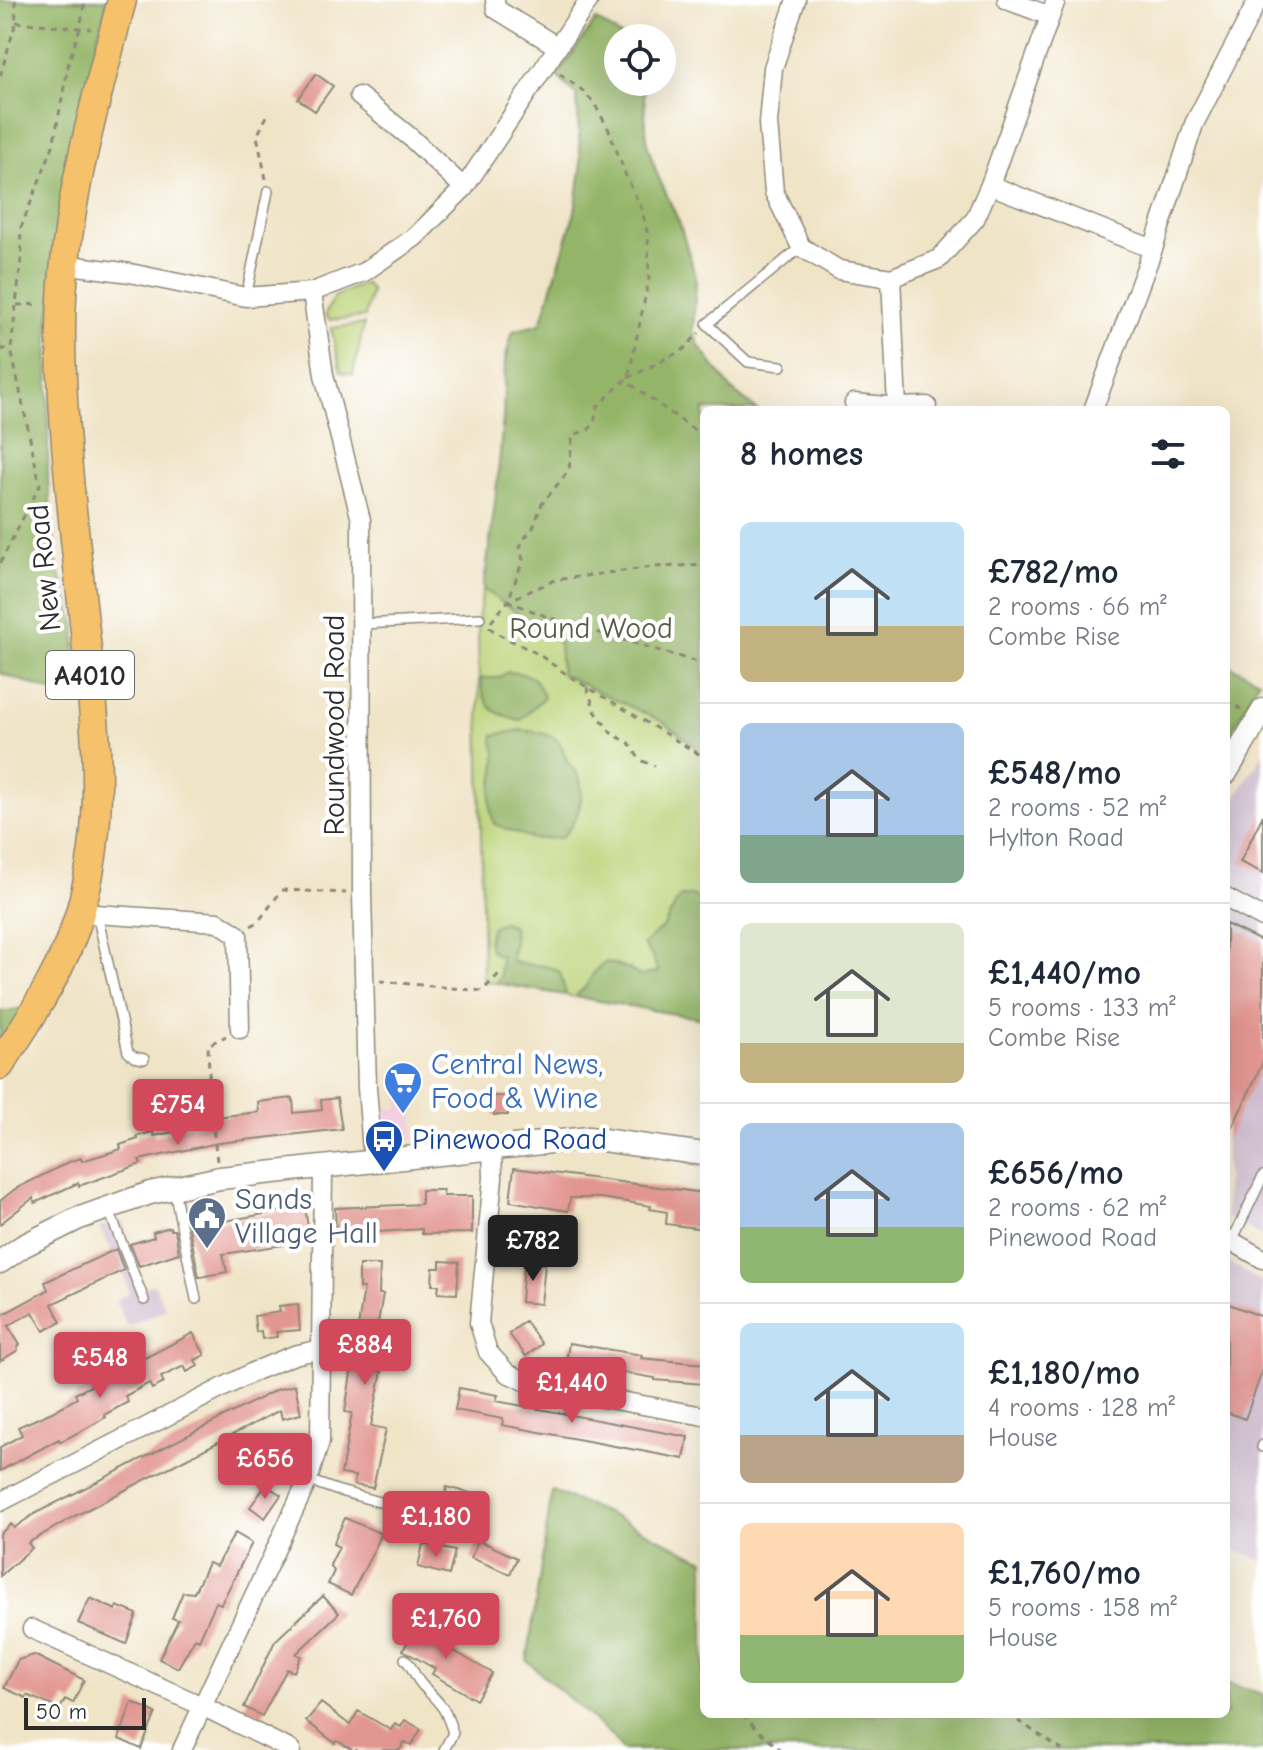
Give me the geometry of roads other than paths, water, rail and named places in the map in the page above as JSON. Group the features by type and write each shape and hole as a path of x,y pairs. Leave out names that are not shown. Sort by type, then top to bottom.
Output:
{"highway":[{"name":"New Road","path":"0,1065 88,914 97,825 98,755 64,412 61,338 63,264 77,183 122,0"}],"street":[{"path":"495,0 496,9 558,47"},
{"path":"63,264 130,273 246,297 312,292 364,272 415,237 464,188 589,0"},
{"path":"796,0 773,68 768,123 774,192 801,247 839,270 891,278 939,259 975,219 990,185 1053,8 1007,0"},
{"path":"1094,406 1153,249 1194,124 1258,0"},
{"path":"359,96 410,137 464,188"},
{"path":"990,185 1153,249"},
{"path":"891,278 897,406"},
{"name":"Roundwood Road","path":"312,292 324,375 361,520 362,894 367,1088 373,1163"},
{"path":"854,403 886,406"},
{"path":"1230,766 1263,710"},
{"path":"1230,900 1263,918"},
{"path":"88,914 218,922 238,935 240,1029"},
{"path":"0,1262 23,1246 77,1219 173,1187 220,1178 588,1138 700,1153"},
{"path":"492,1150 493,1178 479,1323 488,1352 507,1373 536,1386 700,1415"},
{"path":"182,1750 308,1480 320,1441 323,1169"},
{"path":"1230,1240 1261,1251"},
{"path":"0,1502 255,1371 294,1355 321,1349"},
{"path":"32,1629 291,1750"}],"lane":[{"path":"246,297 268,191"},
{"path":"781,366 748,362 707,324 801,247"},
{"path":"363,624 480,618"},
{"path":"88,914 128,1052 144,1059"},
{"path":"1230,1238 1263,1176"},
{"path":"173,1187 196,1299"},
{"path":"108,1208 144,1300"},
{"path":"308,1480 434,1517"},
{"path":"405,1659 422,1685 443,1706 453,1733 444,1750"}],"place":[{"name":"Central News, Food & Wine","path":"403,1115"},
{"name":"Pinewood Road","path":"384,1173"},
{"name":"Sands Village Hall","path":"207,1250"}],"park label":[{"name":"Round Wood","path":"591,628"}]}
